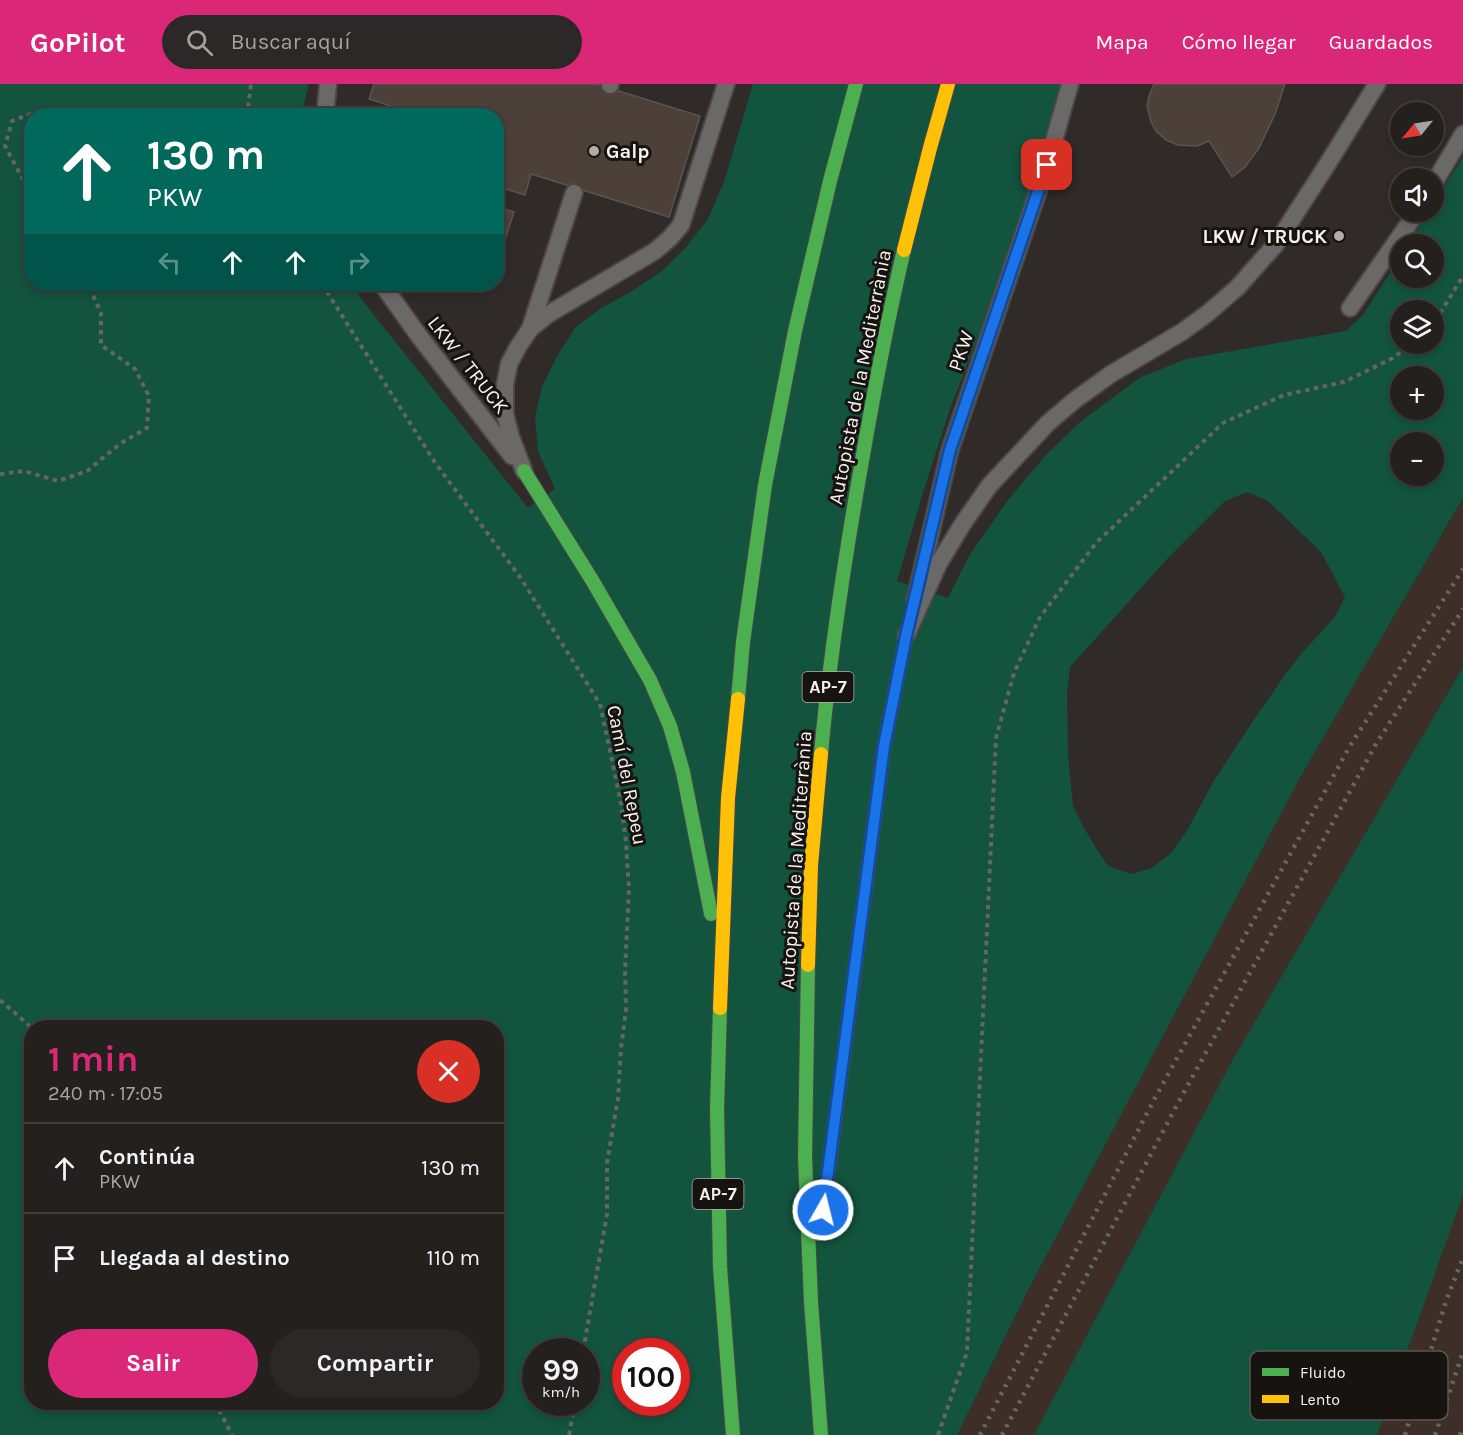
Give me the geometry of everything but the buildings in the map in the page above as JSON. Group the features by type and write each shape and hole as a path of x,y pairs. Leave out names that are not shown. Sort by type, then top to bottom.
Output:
{"highway":[{"name":"AP-7","path":"733,1435 720,1267 717,1109 721,952 729,787 743,642 765,485 795,331 830,180 856,84"},
{"name":"Autopista de la Mediterrània","path":"821,1435 811,1302 805,1157 806,1013 811,866 824,719 842,576 886,331 927,160 948,84"},
{"path":"524,471 592,580 644,670 670,726 683,772 707,899 721,952"},
{"path":"811,1302 884,746 906,636"}],"lane":[{"path":"326,108 328,84"},
{"path":"530,329 547,315 655,251 681,225 726,84"},
{"name":"PKW","path":"906,636 950,450 1047,165 1070,84"},
{"path":"906,636 939,563 989,486 1048,423 1075,400 1111,374 1182,332 1208,314 1237,288 1276,244 1377,84"},
{"path":"1443,168 1463,135"},
{"path":"524,471 511,437 506,414 505,386 509,364 530,329 574,193"},
{"path":"1350,308 1410,222"},
{"name":"LKW / TRUCK","path":"387,291 524,471"},
{"path":"398,291 419,336"}],"path":[{"path":"248,108 251,84"},
{"path":"24,116 12,121 5,147 24,181"},
{"path":"1444,307 1463,276"},
{"path":"0,474 24,471 58,481 87,471 121,443 147,428 149,396 135,369 101,345 101,314 90,291"},
{"name":"Camí del Repeu","path":"326,291 436,464 520,577 600,704 621,804 629,890 625,970 626,1010 618,1098 608,1163 607,1214 585,1338"},
{"path":"938,1435 967,1352 996,738 1014,673 1040,617 1096,543 1224,423 1284,395 1344,382 1398,354"},
{"path":"0,1000 24,1021"},
{"path":"218,1410 232,1435"},
{"path":"569,1435 572,1416"}],"shaded area":[{"path":"1463,499 1463,667 1233,1059 1034,1435 957,1435 1027,1292 1302,774"},
{"path":"1463,1195 1463,1435 1377,1435 1382,1420 1448,1420 1448,1351 1407,1351"}],"green space":[{"path":"0,84 309,84 303,108 24,108 24,291 357,291 528,508 555,489 538,451 535,417 542,387 556,358 575,328 600,309 662,271 687,246 708,219 724,182 753,84 1061,84 1028,192 978,337 950,409 897,581 948,598 969,556 1008,500 1046,455 1080,422 1139,378 1186,359 1346,331 1363,315 1390,273 1390,288 1444,288 1444,234 1415,234 1422,222 1444,222 1444,187 1463,157 1463,498 1302,774 1027,1292 957,1435 0,1435","holes":["1247,492 1268,501 1321,552 1345,597 1335,617 1302,653 1255,718 1213,782 1188,829 1171,853 1152,868 1131,874 1108,866 1073,806 1068,755 1067,694 1070,667 1168,558 1225,501"]},
{"path":"1463,667 1463,1195 1407,1351 1250,1351 1250,1420 1382,1420 1377,1435 1034,1435 1233,1059"}],"railway":[{"path":"980,1435 1155,1098 1350,746 1463,569"},
{"path":"1002,1435 1178,1103 1376,744 1463,609"},
{"path":"1431,1351 1446,1301 1463,1258"},
{"path":"1448,1396 1463,1352"},
{"path":"1405,1435 1410,1420"},
{"path":"1435,1435 1440,1420"},
{"path":"1460,1435 1463,1427"}],"traffic: fast":[{"path":"738,699 743,642 765,485 795,331 830,181 856,84"},
{"path":"821,754 832,650 853,512 891,307 904,250"},
{"path":"524,471 592,580 650,680 670,726 683,772 711,914"},
{"path":"823,1211 884,746 906,636"},
{"path":"808,965 805,1157 811,1302 821,1435"},
{"path":"720,1008 717,1109 720,1267 733,1435"}],"traffic: slow":[{"path":"904,250 948,84"},
{"path":"720,1008 728,798 738,699"},
{"path":"808,965 811,865 821,754"}],"place":[{"name":"Galp","path":"594,151"},
{"name":"LKW / TRUCK","path":"1339,236"}],"route":[{"path":"823,1210 884,746 906,636 950,450 1047,165"}]}
